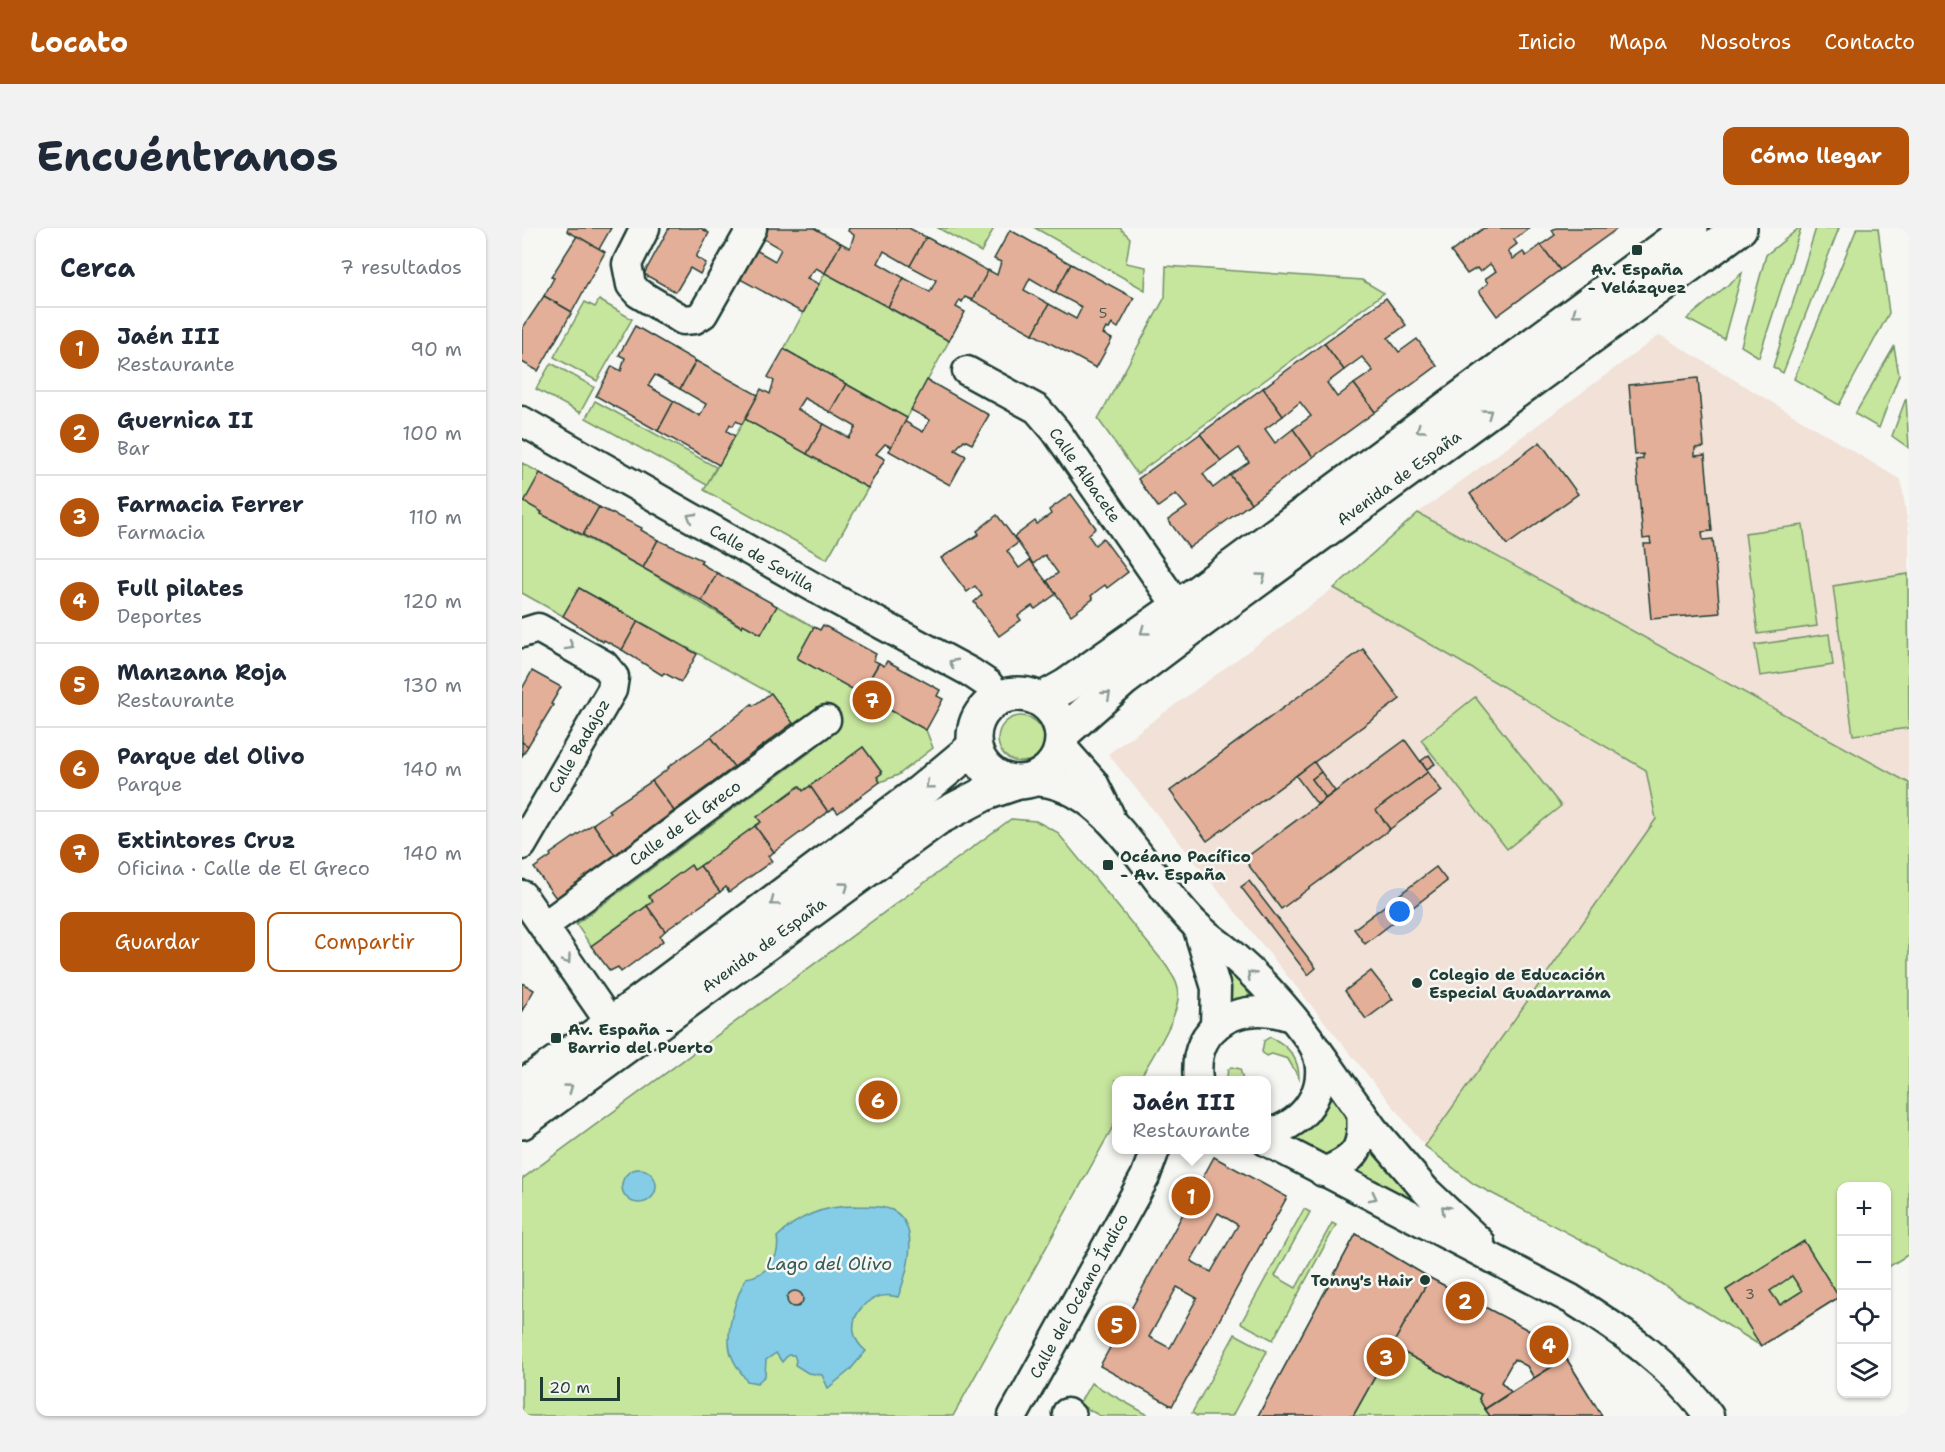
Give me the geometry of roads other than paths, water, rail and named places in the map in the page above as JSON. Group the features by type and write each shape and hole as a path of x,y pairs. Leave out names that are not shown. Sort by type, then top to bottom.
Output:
{"main road":[{"name":"Avenida de España","path":"1041,699 1066,686 1178,607 1691,228"},
{"name":"Avenida de España","path":"1063,740 1125,679 1194,626 1740,228"},
{"path":"1021,694 1041,699 1056,714 1063,740 1056,762 1045,774 1023,782 996,778 982,765 974,747 975,727 983,710 999,698 1021,694"},
{"name":"Avenida de España","path":"522,1088 920,792 974,747"},
{"name":"Avenida de España","path":"522,1122 938,818 986,793 1023,782"}],"street":[{"path":"645,228 627,264 631,285 638,293 683,320 695,320 703,314 752,228"},
{"name":"Calle Albacete","path":"967,371 1037,409 1056,431 1178,607"},
{"name":"Calle de Sevilla","path":"522,421 831,597 970,672 988,684 999,698"},
{"name":"Calle Badajoz","path":"522,633 538,628 604,665 614,677 612,690 522,845"},
{"name":"Calle de El Greco","path":"544,926 826,720"},
{"path":"1063,740 1093,782 1114,824"},
{"path":"1023,782 1047,781 1068,788 1114,824 1197,926 1232,955 1291,1017 1311,1041 1361,1112 1426,1191 1503,1264"},
{"path":"522,895 611,1024"},
{"path":"1197,926 1215,988 1215,1027"},
{"path":"1194,1075 1200,1051 1215,1027 1227,1018 1252,1009 1278,1012 1291,1017"},
{"path":"1271,1131 1292,1124 1314,1099 1319,1086 1320,1064 1318,1051 1311,1041"},
{"path":"1323,1172 1346,1163 1356,1152 1363,1135 1361,1112"},
{"path":"1271,1144 1571,1299 1640,1346 1675,1377 1709,1416"},
{"name":"Calle del Océano Índico","path":"1013,1416 1145,1177 1153,1154"},
{"name":"Calle del Océano Índico","path":"1145,1177 1166,1154"}],"water":[{"path":"639,1169 651,1174 656,1186 651,1198 639,1203 627,1198 622,1186 627,1174"},
{"name":"Lago del Olivo","path":"854,1206 887,1208 901,1217 907,1227 910,1250 898,1297 886,1295 875,1298 859,1311 854,1331 857,1341 866,1351 849,1371 828,1388 822,1375 808,1373 795,1365 794,1355 788,1355 782,1362 776,1353 766,1360 765,1376 757,1383 747,1381 732,1357 729,1338 738,1295 746,1278 766,1270 771,1265 777,1252 777,1237 794,1223 822,1210"}],"place":[{"name":"Av. España - Velázquez","path":"1637,250"},
{"name":"Extintores Cruz","path":"872,700"},
{"name":"Océano Pacífico - Av. España","path":"1108,865"},
{"name":"Colegio de Educación Especial Guadarrama","path":"1417,983"},
{"name":"Av. España - Barrio del Puerto","path":"556,1038"},
{"name":"Parque del Olivo","path":"878,1100"},
{"name":"Jaén III","path":"1191,1196"},
{"name":"Tonny's Hair","path":"1425,1280"},
{"name":"Guernica II","path":"1465,1301"},
{"name":"Manzana Roja","path":"1117,1325"},
{"name":"Full pilates","path":"1549,1345"},
{"name":"Farmacia Ferrer","path":"1386,1357"}]}
